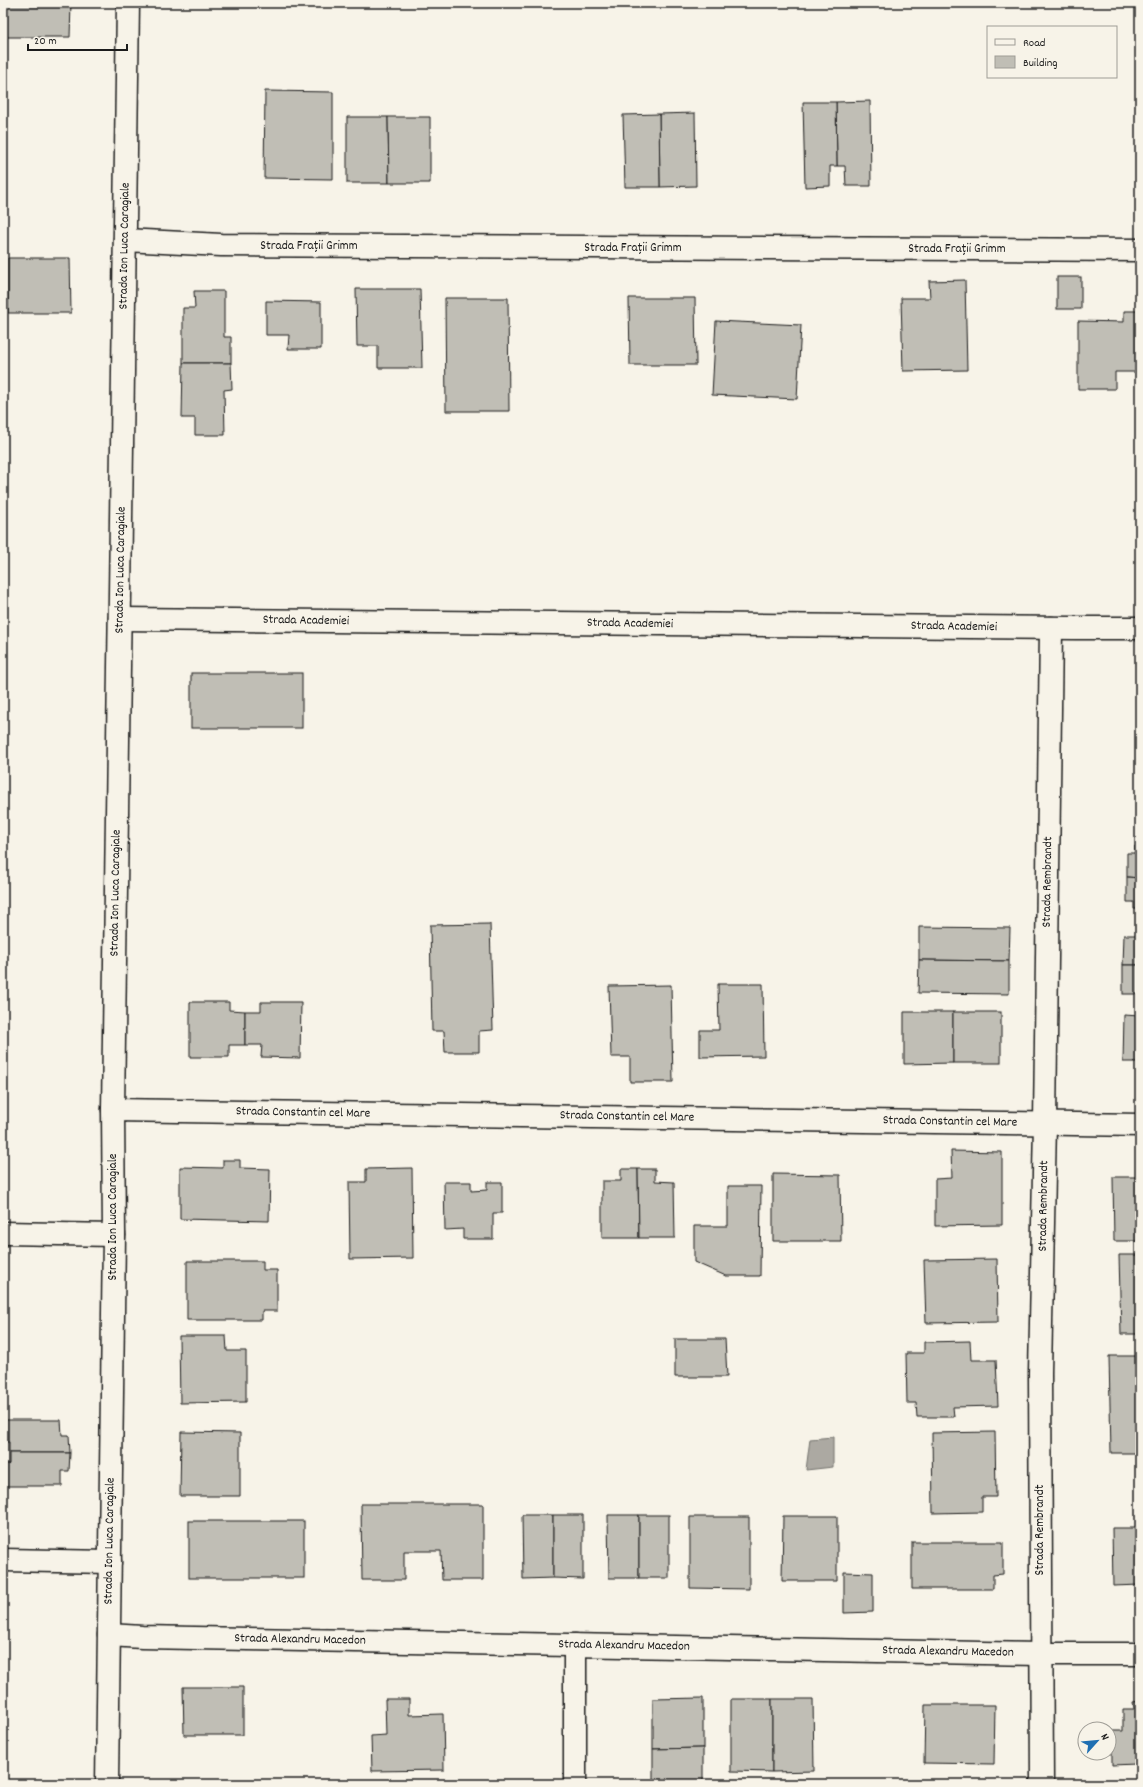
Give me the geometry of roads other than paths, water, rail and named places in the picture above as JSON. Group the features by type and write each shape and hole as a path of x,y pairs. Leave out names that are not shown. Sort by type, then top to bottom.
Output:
{"street":[{"name":"Strada Ion Luca Caragiale","path":"107,1784 114,1235 113,1110 128,3"},
{"name":"Strada Frații Grimm","path":"125,240 221,245 1140,250"},
{"name":"Strada Academiei","path":"120,619 1140,628"},
{"name":"Strada Rembrandt","path":"1042,1784 1040,1654 1040,1373 1045,1123 1051,628"},
{"name":"Strada Constantin cel Mare","path":"113,1110 1140,1124"},
{"path":"3,1233 114,1235"},
{"path":"3,1560 110,1562"},
{"name":"Strada Alexandru Macedon","path":"109,1635 142,1637 1040,1654 1140,1654"},
{"path":"574,1784 575,1645"}]}
